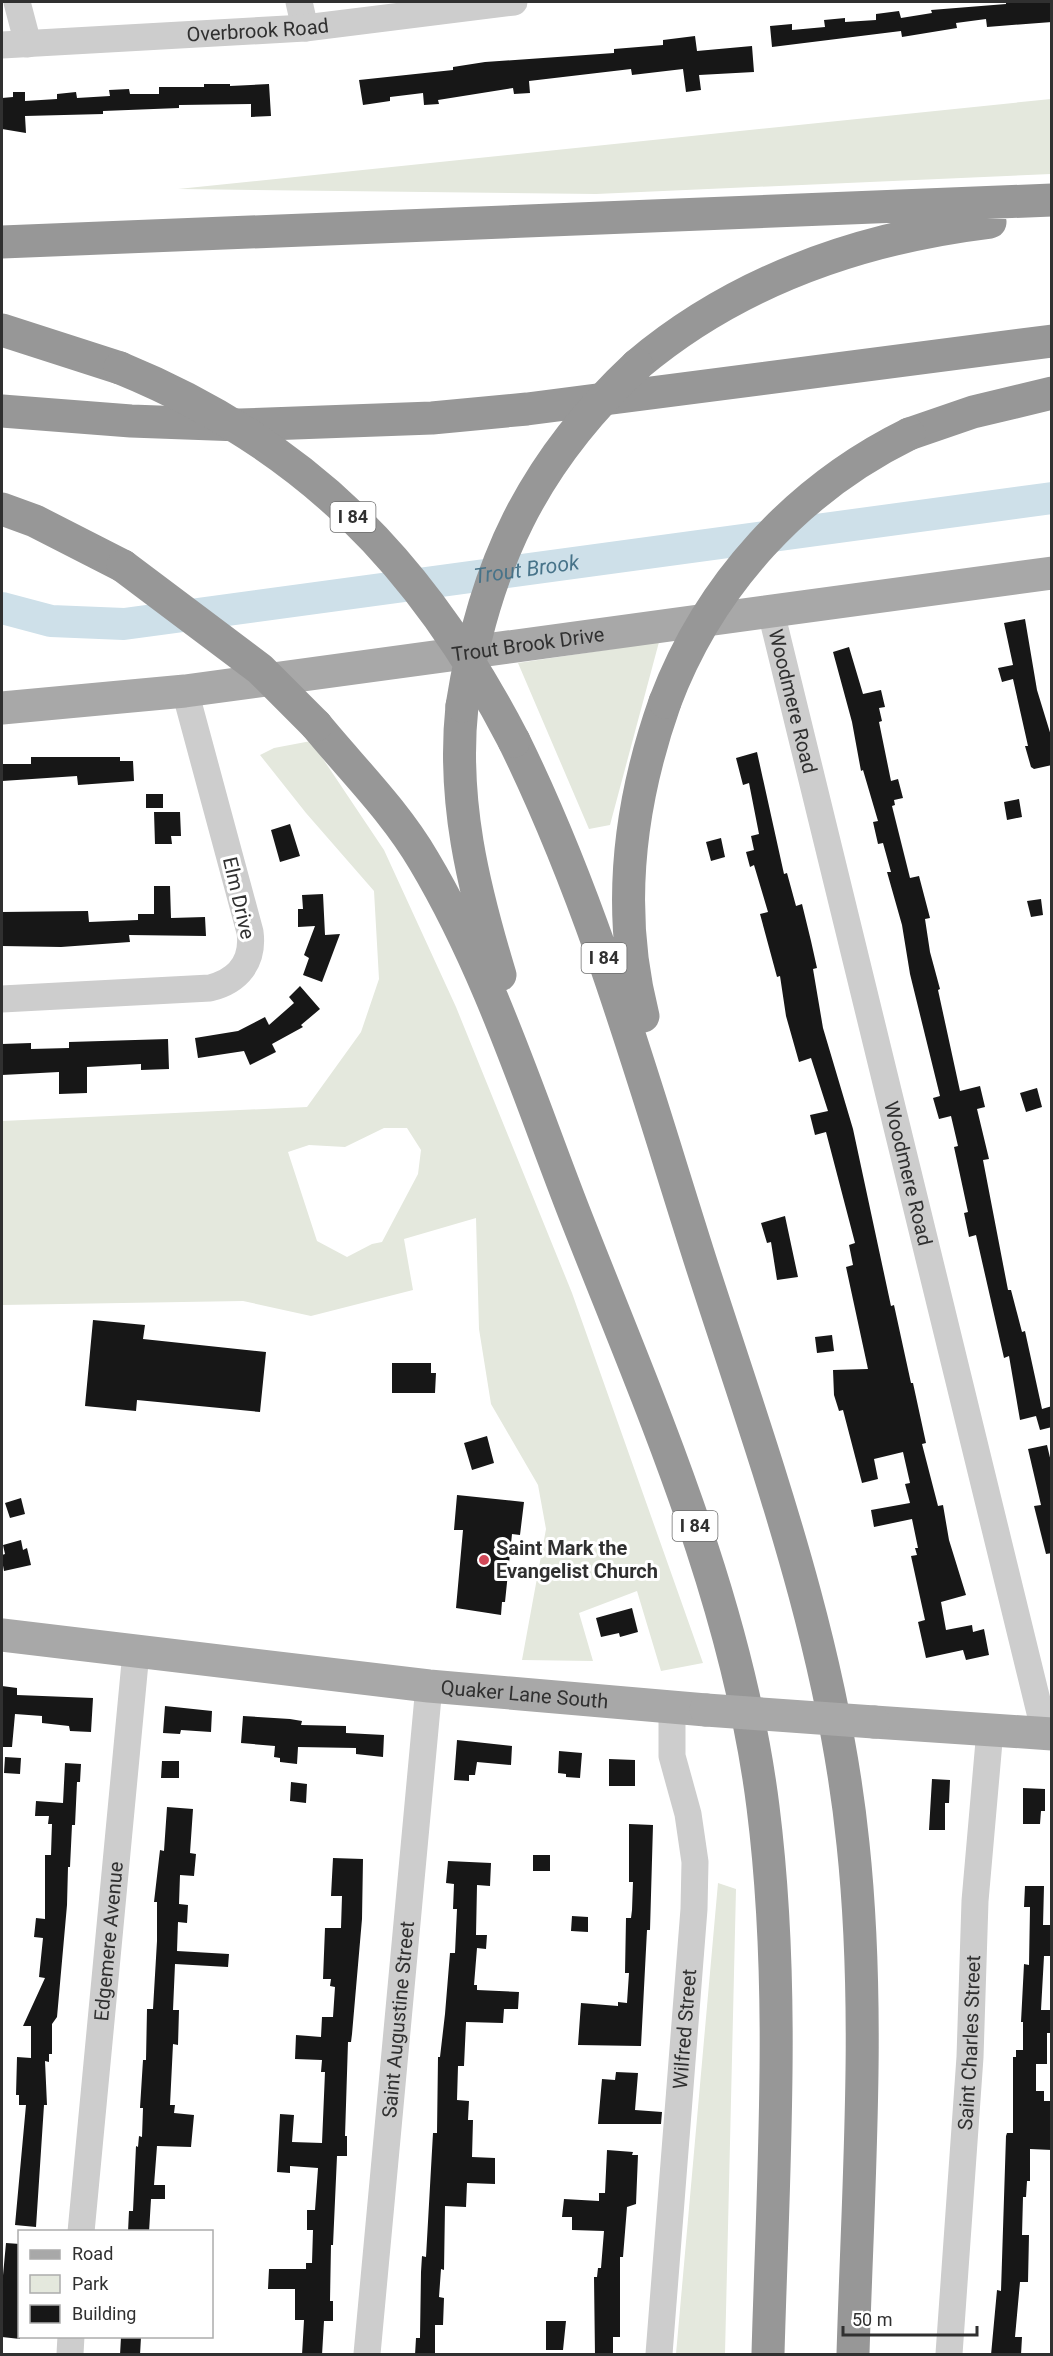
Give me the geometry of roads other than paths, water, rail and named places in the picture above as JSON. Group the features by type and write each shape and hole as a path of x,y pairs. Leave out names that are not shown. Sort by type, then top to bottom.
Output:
{"highway":[{"path":"2,242 1052,200"},
{"path":"538,1118 468,859 459,790 462,706 483,603 516,523 545,473 599,402 637,365 676,334 728,301 832,255 908,235 1052,215"},
{"name":"I 84","path":"2,330 120,368 186,398 248,434 316,484 360,523 414,582 444,622 487,692 541,797 578,883 676,1182 813,1618 832,1697 848,1795 859,1914 863,2019 853,2355"},
{"path":"2,411 131,421 240,425 432,418 527,409 1052,341"},
{"path":"676,1182 665,1100 634,981 627,912 630,858 647,760 665,702 683,661 708,614 755,550 794,512 834,480 909,434 973,412 1052,393"},
{"name":"I 84","path":"2,509 35,521 123,566 231,644 267,676 316,725 375,795 425,863 475,962 687,1502 727,1625 747,1709 768,1846 776,1976 776,2064 768,2355"}],"main road":[{"name":"Trout Brook Drive","path":"2,708 185,690 1052,573"},
{"name":"Quaker Lane South","path":"2,1635 429,1686 672,1708 1048,1734"}],"street":[{"path":"15,44 17,2"},
{"path":"299,2 305,28"},
{"name":"Overbrook Road","path":"15,44 305,28 514,2"},
{"name":"Woodmere Road","path":"771,612 1048,1734"},
{"name":"Elm Drive","path":"2,999 210,988 228,982 246,964 251,950 250,932 185,690"},
{"name":"Edgemere Avenue","path":"81,2230 136,1652"},
{"name":"Saint Augustine Street","path":"367,2355 429,1686"},
{"name":"Wilfred Street","path":"659,2355 694,1909 695,1862 687,1814 672,1756 672,1708"},
{"name":"Saint Charles Street","path":"949,2355 970,2057 975,1901 990,1730"},
{"path":"70,2355 71,2338"}],"waterway":[{"name":"Trout Brook","path":"2,608 51,621 124,624 1052,498"}],"place":[{"name":"Saint Mark the Evangelist Church","path":"484,1560"}]}
